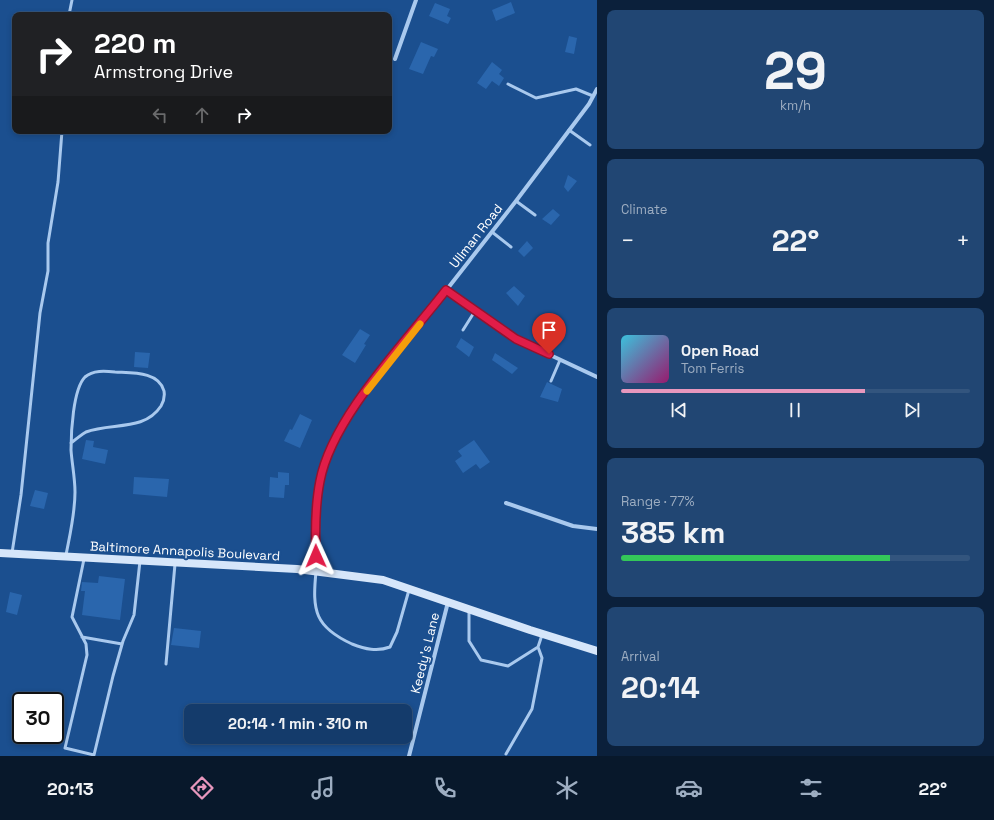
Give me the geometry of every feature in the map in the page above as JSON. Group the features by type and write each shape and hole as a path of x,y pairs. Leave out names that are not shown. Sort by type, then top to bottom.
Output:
{"main road":[{"name":"Baltimore Annapolis Boulevard","path":"0,553 316,571 383,580 597,651"}],"street":[{"path":"395,59 416,0"},
{"name":"Ullman Road","path":"316,571 316,503 320,480 335,437 355,406 516,201 569,130 597,89"},
{"path":"446,290 516,339 597,377"},
{"path":"506,503 573,526 597,529"},
{"name":"Keedy's Lane","path":"410,756 448,601"}],"lane":[{"path":"70,12 72,0"},
{"path":"508,84 536,98 576,89 593,96"},
{"path":"569,130 590,145"},
{"path":"12,553 21,494 40,313 48,271 48,243 58,182 62,134"},
{"path":"516,201 535,215"},
{"path":"492,232 512,247"},
{"path":"463,330 475,311"},
{"path":"551,381 560,360"},
{"path":"65,557 74,516 75,491 71,443 77,393 86,376 97,371 106,371 151,376 160,384 165,395 164,401 151,418 138,423 86,432 71,443"},
{"path":"84,558 72,617 86,644 87,655 65,748 94,755 122,644 134,615 140,561"},
{"path":"166,664 175,563"},
{"path":"316,571 314,587 316,610 323,626 334,636 356,645 379,651 390,647 397,632 410,589"},
{"path":"469,609 467,624 469,641 482,660 508,666 538,647"},
{"path":"506,754 532,709 542,658 538,647 542,634"},
{"path":"82,637 122,644"}],"building":[{"path":"511,2 515,13 496,21 492,10"},
{"path":"435,3 450,9 447,16 451,18 448,24 429,16"},
{"path":"569,36 577,38 574,54 565,52"},
{"path":"421,42 438,49 434,57 431,56 423,74 409,69"},
{"path":"492,62 502,70 499,74 504,78 499,86 492,81 486,89 477,83"},
{"path":"568,175 577,181 568,192 564,187"},
{"path":"553,209 560,215 551,225 542,219"},
{"path":"527,241 533,248 524,257 518,251"},
{"path":"514,286 525,296 518,306 506,293"},
{"path":"360,329 370,335 355,363 342,355"},
{"path":"461,338 474,347 469,357 456,347"},
{"path":"135,352 150,353 148,368 134,367"},
{"path":"495,353 518,368 512,374 492,360"},
{"path":"547,382 562,389 558,402 540,397"},
{"path":"300,414 312,420 300,448 284,441 290,429 292,430"},
{"path":"86,440 94,441 93,447 108,450 105,464 82,459"},
{"path":"474,440 490,462 480,469 476,464 463,473 455,461 462,456 458,451"},
{"path":"278,472 289,473 289,485 285,485 284,498 269,497 270,477 278,478"},
{"path":"134,477 169,479 167,497 133,494"},
{"path":"35,490 48,493 44,509 30,506"},
{"path":"99,576 125,579 120,620 82,615 85,591 81,591 82,582 98,583"},
{"path":"10,592 22,595 17,615 6,612"},
{"path":"174,628 201,631 199,648 171,645"}],"slow traffic":[{"path":"367,391 420,324"}],"route":[{"path":"316,556 316,503 320,480 335,437 355,406 446,290 516,339 549,354"}]}
